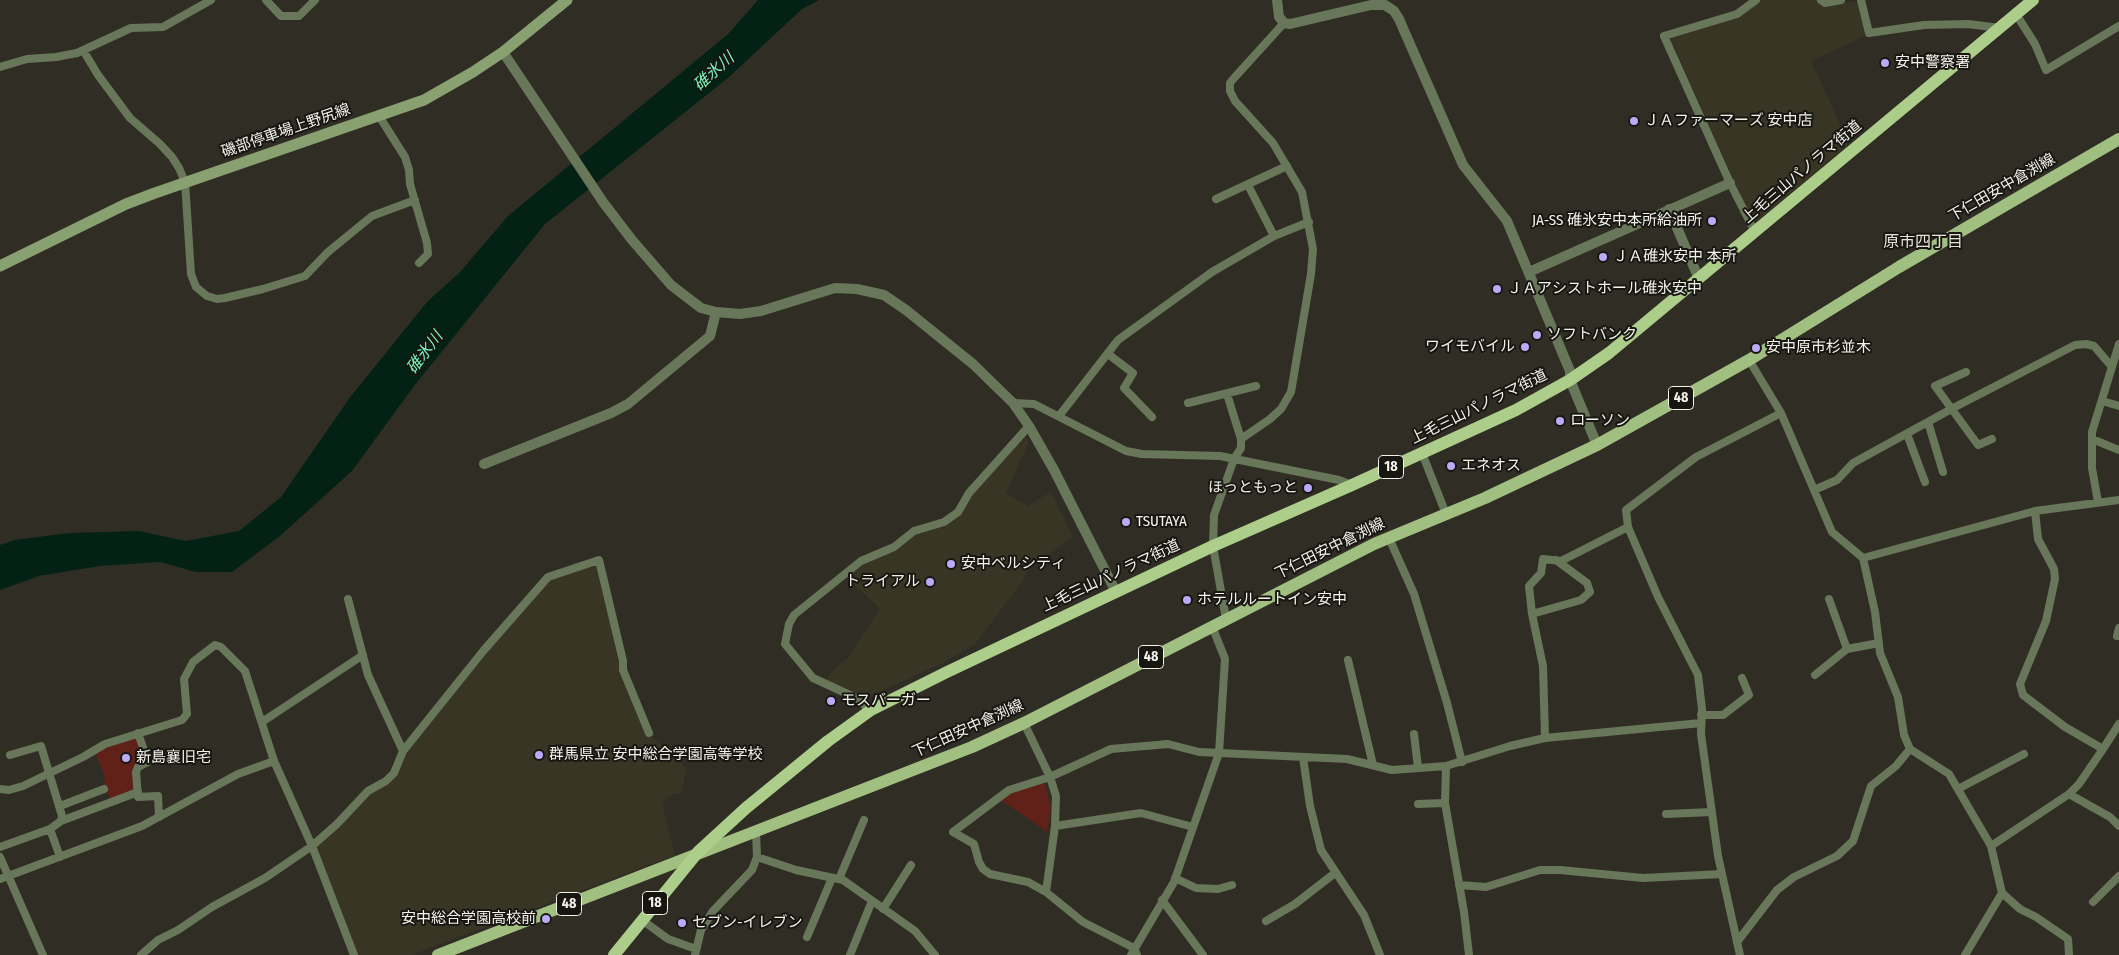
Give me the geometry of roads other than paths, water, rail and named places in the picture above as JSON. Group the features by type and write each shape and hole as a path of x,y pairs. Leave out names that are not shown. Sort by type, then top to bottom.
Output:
{"highway":[{"name":"上毛三山パノラマ街道","path":"698,852 746,808 828,741 871,710 1213,546 1516,410 1570,380 1609,353 2033,0"},
{"name":"18","path":"614,955 698,852"}],"main road":[{"name":"磯部停車場上野尻線","path":"0,266 126,204 424,100 473,72 503,52 567,0"},
{"name":"下仁田安中倉渕線","path":"438,955 698,852 756,832 972,747 1024,723 1212,626 1389,538 1542,472 1597,445 1749,360 1900,267 2119,139"}],"street":[{"path":"0,67 27,59 56,57 83,50 131,28 163,26 211,0"},
{"path":"266,0 281,16 299,16 315,0"},
{"path":"1277,0 1279,16 1284,23"},
{"path":"1755,232 1730,183 1664,36 1737,14 1756,0"},
{"path":"1821,0 1825,3 1841,0"},
{"path":"1861,0 1869,33 1924,24 1968,24 2000,28"},
{"path":"1241,438 1270,419 1281,409 1291,392 1312,274 1313,249 1302,192 1273,143 1235,101 1230,90 1230,83 1284,23 1298,23 1371,5 1385,5 1394,11 1399,19 1463,165 1507,221 1570,370 1570,380 1597,445"},
{"path":"2016,14 2035,44 2046,70 2119,26"},
{"path":"83,50 98,75 130,118 172,157 185,182 191,274 200,291 207,296 217,299 263,289 304,276 328,252 372,216 415,200"},
{"path":"503,52 603,202 632,240 671,285 701,308 716,312 740,314 761,311 835,288 857,289 884,295 906,310 973,364 1013,402 1029,426 1054,470 1116,592"},
{"path":"379,116 405,157 427,243 428,254 419,263"},
{"path":"1216,200 1287,166"},
{"path":"1529,272 1730,183"},
{"path":"1248,185 1274,236"},
{"path":"1669,209 1698,279"},
{"path":"1060,416 1118,340 1204,278 1274,236 1309,222"},
{"path":"484,464 611,413 628,404 710,336 716,312"},
{"path":"1814,490 1837,480 1853,463 1951,409 2075,345 2086,344 2094,346 2112,367"},
{"path":"2098,502 2092,468 2092,439 2119,344"},
{"path":"1108,354 1133,373 1124,388 1152,417"},
{"path":"1749,360 1781,412 1832,532 1862,558 1875,612 1880,653 1898,697 1904,735 1910,748 1950,774 1990,846 2002,893 2020,909 2052,927 2068,939 2069,955"},
{"path":"1966,372 1935,386 1978,445 1992,439"},
{"path":"1188,403 1256,386"},
{"path":"1226,619 1213,546 1214,515 1234,459 1241,448 1241,438 1227,394"},
{"path":"2102,401 2119,406"},
{"path":"1013,402 1034,404 1126,451 1142,454 1220,456 1339,480 1352,485"},
{"path":"1740,955 1722,874 1712,812 1701,724 1698,675 1658,596 1628,527 1626,510 1696,458 1781,412"},
{"path":"1928,422 1943,472"},
{"path":"871,710 852,696 813,678 785,644 789,624 794,615 861,561 894,547 914,531 944,522 958,512 970,493 1029,426"},
{"path":"1906,434 1925,482"},
{"path":"2092,439 2119,450"},
{"path":"1422,453 1446,514"},
{"path":"1862,558 2035,511 2119,500"},
{"path":"2035,511 2038,539 2054,569 2055,578 2046,621 2020,684 2023,695 2065,727 2103,749"},
{"path":"1545,738 1543,666 1532,614 1529,586 1541,573 1543,560 1561,561 1628,527"},
{"path":"1389,538 1414,594 1448,703 1462,762"},
{"path":"141,955 158,940 265,878 312,846 337,824 368,791 386,782 394,773 403,750 484,650 548,576 599,560 623,661 623,670 649,732"},
{"path":"1532,614 1580,600 1590,592 1587,584 1556,560"},
{"path":"1828,598 1847,648"},
{"path":"348,599 368,675 403,750"},
{"path":"1212,626 1224,659 1219,753 1175,878 1134,953 1083,922 1046,892 1028,882 990,874 983,869 979,862 974,844 953,832 1010,790 1050,777 1111,749 1168,744 1198,752 1219,753 1303,758 1347,759 1392,770 1446,766 1510,746 1545,738 1701,724"},
{"path":"2119,628 2117,636 2119,636"},
{"path":"1815,675 1847,648 1879,643"},
{"path":"0,789 9,790 23,786 83,757 104,744 182,720 186,717 184,679 193,662 214,646 220,647 245,671 274,761 312,846 354,955"},
{"path":"262,722 363,655"},
{"path":"1348,660 1373,765"},
{"path":"1701,715 1723,715 1749,695 1742,678"},
{"path":"1024,723 1050,777 1056,796 1055,826 1046,892"},
{"path":"1990,846 2042,814 2069,794 2079,784 2119,724"},
{"path":"138,733 148,762 138,767 136,772 138,797 158,796 159,816"},
{"path":"1414,734 1418,768"},
{"path":"10,755 40,746 60,806 61,822"},
{"path":"1737,942 1777,890 1794,877 1837,856 1852,841 1871,786 1896,766 1910,748"},
{"path":"1958,789 2024,754"},
{"path":"1303,758 1310,806 1321,850 1343,887 1351,894 1364,915 1380,955"},
{"path":"4,878 120,836 238,774 274,761"},
{"path":"1446,766 1445,803 1459,885 1468,955"},
{"path":"60,806 104,789"},
{"path":"0,847 50,829 61,822 138,792"},
{"path":"2069,794 2110,817 2119,826"},
{"path":"1418,804 1445,803"},
{"path":"1666,814 1712,812"},
{"path":"1055,826 1141,813 1193,827"},
{"path":"807,938 864,820"},
{"path":"50,829 60,857"},
{"path":"642,920 668,939 695,952 701,930 714,911 752,870 757,857 756,832"},
{"path":"0,857 4,878 43,955"},
{"path":"757,857 796,870 843,880 915,931 935,955"},
{"path":"883,908 911,865"},
{"path":"1459,885 1486,887 1540,870 1560,870 1643,878 1722,874"},
{"path":"1266,921 1295,904 1335,873"},
{"path":"2093,902 2119,876"},
{"path":"1175,878 1196,888 1218,889 1232,885"},
{"path":"1965,955 2002,893"},
{"path":"1162,900 1203,955"},
{"path":"850,955 872,901"}],"water":[{"name":"碓氷川","path":"758,0 819,0 802,9 728,78 545,224 414,386 352,471 280,536 232,572 196,572 160,562 100,566 39,576 0,590 0,545 14,540 69,533 139,531 186,541 239,531 281,497 351,396 427,302 460,272 508,216 728,34"}],"place":[{"name":"安中警察署","path":"1885,63"},
{"name":"ＪＡファーマーズ 安中店","path":"1634,121"},
{"name":"JA-SS 碓氷安中本所給油所","path":"1712,221"},
{"name":"ＪＡ碓氷安中 本所","path":"1603,257"},
{"name":"ＪＡアシストホール碓氷安中","path":"1497,289"},
{"name":"ソフトバンク","path":"1537,335"},
{"name":"ワイモバイル","path":"1525,347"},
{"name":"安中原市杉並木","path":"1756,348"},
{"name":"ローソン","path":"1560,421"},
{"name":"エネオス","path":"1451,466"},
{"name":"ほっともっと","path":"1308,488"},
{"name":"TSUTAYA","path":"1126,522"},
{"name":"安中ベルシティ","path":"951,564"},
{"name":"トライアル","path":"930,582"},
{"name":"ホテルルートイン安中","path":"1187,600"},
{"name":"モスバーガー","path":"831,701"},
{"name":"群馬県立 安中総合学園高等学校","path":"539,755"},
{"name":"新島襄旧宅","path":"126,758"},
{"name":"安中総合学園高校前","path":"546,919"},
{"name":"セブン-イレブン","path":"682,923"}],"district":[{"name":"原市四丁目","path":"1923,243"}]}
